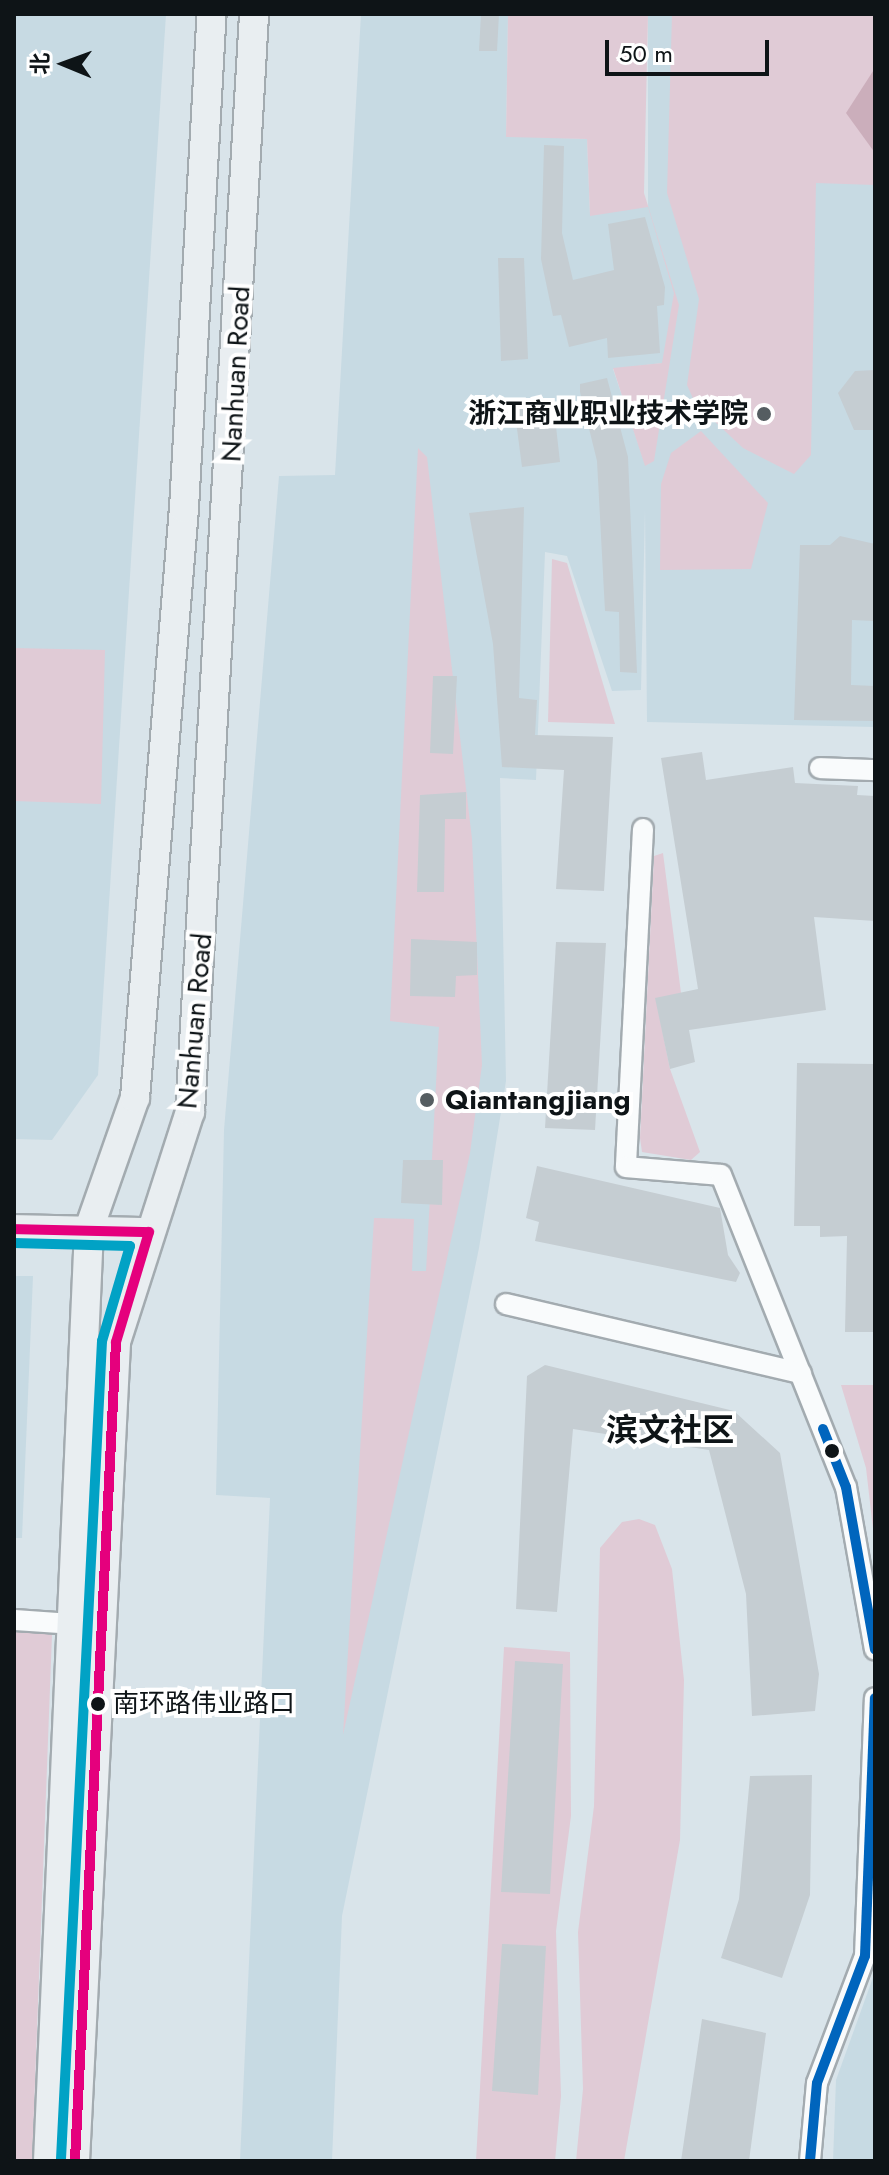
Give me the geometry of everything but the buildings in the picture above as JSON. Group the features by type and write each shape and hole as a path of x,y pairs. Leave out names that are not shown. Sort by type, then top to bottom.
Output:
{"main road":[{"name":"Nanhuan Road","path":"48,2161 89,1229 135,1098 184,508 212,14"},
{"name":"Nanhuan Road","path":"75,2161 116,1342 190,1112 254,14"},
{"path":"14,1229 149,1232"}],"street":[{"path":"820,768 875,770"},
{"path":"643,829 626,1167 721,1175 846,1487 875,1649"},
{"path":"506,1304 801,1373"},
{"path":"14,1620 72,1624"},
{"path":"810,2161 817,2083 865,1956 875,1698"}],"shaded area":[{"path":"14,14 166,14 98,1075 52,1140 14,1139"},
{"path":"361,14 508,14 506,136 587,139 590,215 648,206 648,14 875,14 875,727 647,722 645,510 641,690 612,691 567,556 545,552 536,780 500,778 506,1081 479,1248 342,1916 332,2161 240,2161 270,1498 216,1495 224,1130 279,476 335,475","holes":["662,363 645,464 613,369"]},
{"path":"508,14 648,14 644,193 679,305 654,461 645,466 613,368 662,363 674,293 648,207 590,216 587,139 506,137"},
{"path":"672,14 875,14 875,185 816,183 811,455 794,474 743,448 695,403 687,385 699,299 667,193"},
{"path":"875,68 875,153 846,113"},
{"path":"701,431 768,503 751,569 660,570 661,484 671,453"},
{"path":"418,448 427,457 472,839 482,1065 470,1153 343,1735 374,1218 414,1219 412,1271 426,1271 439,1027 390,1021"},
{"path":"552,559 567,563 615,724 548,722"},
{"path":"14,648 105,650 101,804 14,801"},
{"path":"663,853 681,993 656,999 670,1069 700,1152 691,1160 642,1152 640,1138 654,856"},
{"path":"14,1276 33,1276 22,1538 14,1538"},
{"path":"841,1385 875,1385 875,1546 866,1468"},
{"path":"639,1519 655,1525 672,1569 684,1680 680,1840 624,2161 576,2161 583,2089 578,1932 594,1806 600,1548 622,1522"},
{"path":"14,1624 52,1635 32,2161 14,2161"},
{"path":"504,1647 570,1652 571,1816 556,1931 561,2096 555,2161 476,2161"},
{"path":"875,1972 875,2161 833,2161 836,2080"}],"transit line":[{"path":"14,1229 149,1232 116,1342 75,2161"},
{"path":"14,1243 130,1246 102,1341 61,2160"},
{"path":"823,1429 846,1487 875,1649"},
{"path":"810,2161 817,2083 865,1956 875,1698"}],"place":[{"name":"浙江商业职业技术学院","path":"764,414"},
{"name":"Qiantangjiang","path":"427,1100"},
{"name":"南环路伟业路口","path":"98,1704"}],"district":[{"name":"滨文社区","path":"670,1430"}]}
